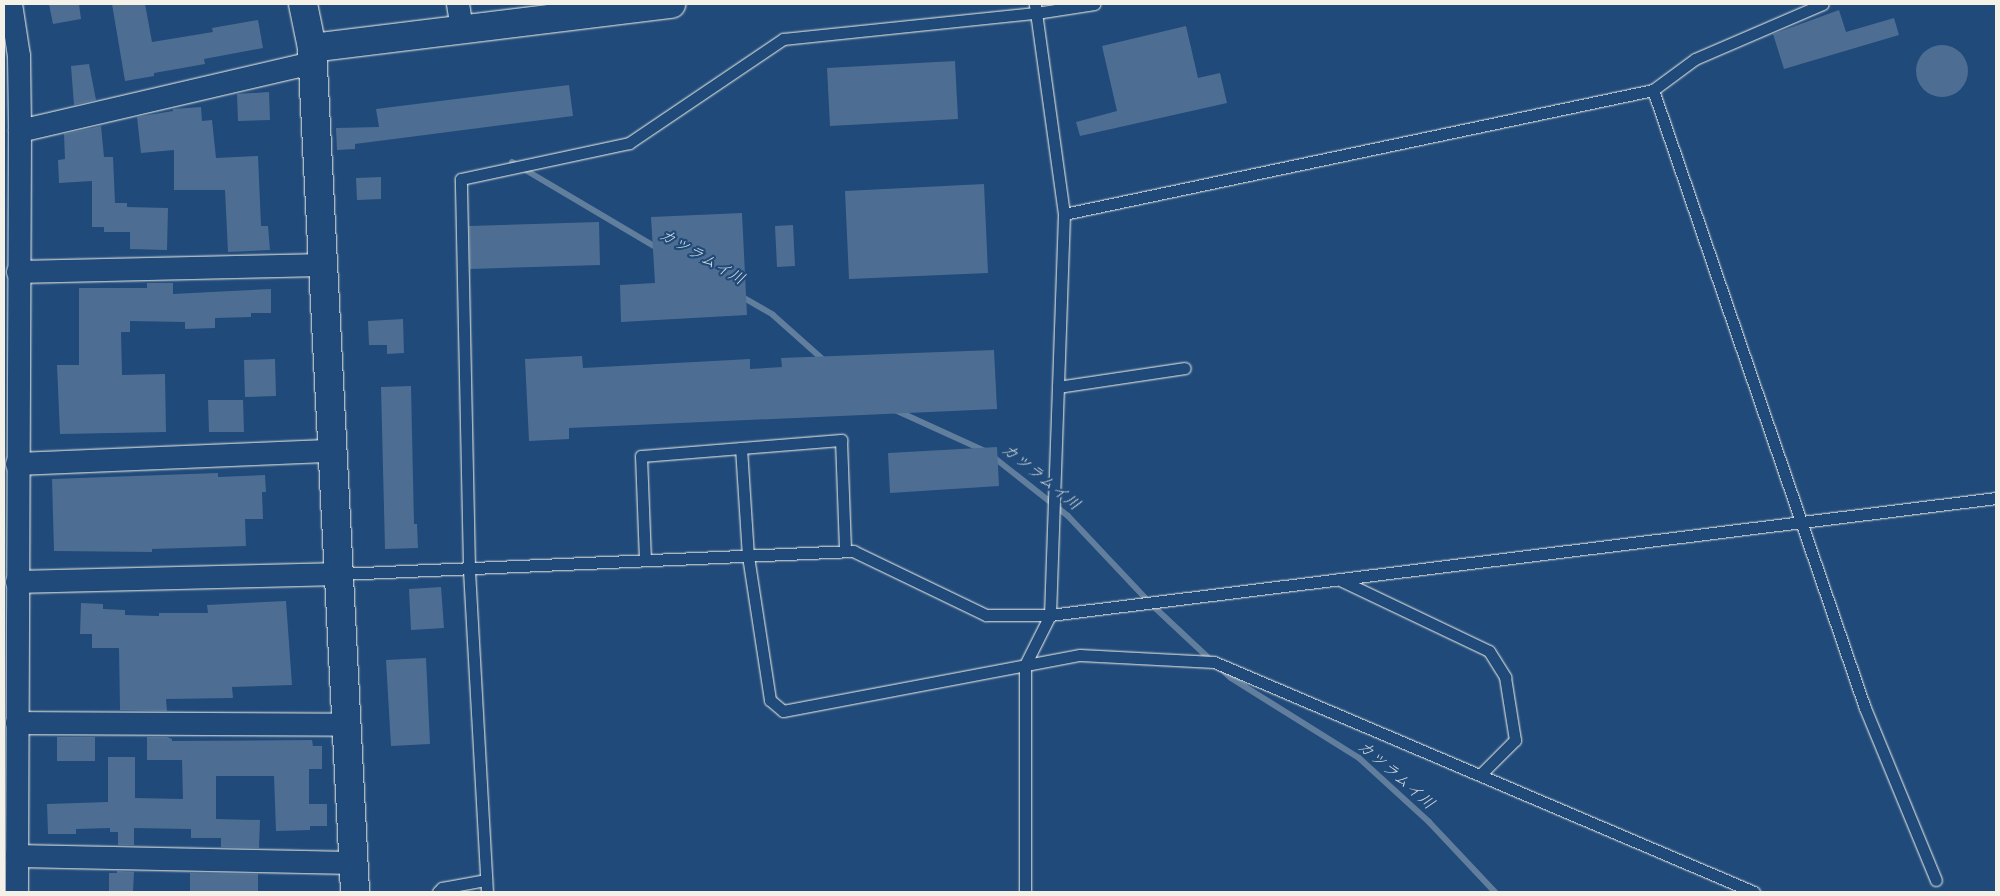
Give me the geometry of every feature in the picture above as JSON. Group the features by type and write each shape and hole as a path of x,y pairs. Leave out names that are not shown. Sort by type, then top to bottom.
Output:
{"street":[{"path":"11,4 11,56 20,131 18,272 11,333 17,464 10,518 17,582 17,723 10,819 17,856 17,892"},
{"path":"303,4 312,56 355,892"},
{"path":"458,4 462,30"},
{"path":"20,131 312,56 462,30 670,4"},
{"path":"18,272 323,265"},
{"path":"17,464 333,451"},
{"path":"17,582 340,574"},
{"path":"17,723 347,725"},
{"path":"17,856 353,863"}],"lane":[{"path":"487,892 469,568 461,180 629,143 783,40 1036,9 1094,4"},
{"path":"1064,214 1653,90 1695,59 1823,4"},
{"path":"1025,892 1025,665 1050,615 1064,214 1036,9"},
{"path":"1653,90 1865,708 1936,880"},
{"path":"1058,386 1184,368"},
{"path":"645,560 641,456 841,440 845,551"},
{"path":"741,448 748,556 770,700 783,711 1080,655 1214,662 1754,892"},
{"path":"340,574 853,551 986,615 1050,615 1996,498"},
{"path":"1338,579 1489,651 1505,677 1515,740 1480,775"},
{"path":"438,892 442,888 486,880"}],"building":[{"path":"49,4 79,4 81,19 53,24"},
{"path":"112,4 145,4 152,42 213,32 212,28 258,20 263,48 204,59 205,64 154,73 154,76 125,81"},
{"path":"1839,10 1846,32 1894,18 1899,35 1784,69 1773,34"},
{"path":"1186,26 1198,78 1220,73 1227,103 1080,136 1076,122 1117,111 1102,46"},
{"path":"1942,45 1952,47 1960,53 1966,61 1968,71 1966,81 1960,89 1952,95 1942,97 1932,95 1924,89 1918,81 1916,71 1918,61 1924,53 1932,47"},
{"path":"955,61 958,119 830,126 827,68"},
{"path":"89,64 96,100 74,105 71,66"},
{"path":"569,85 573,116 355,144 355,149 337,150 336,128 379,127 376,109"},
{"path":"269,92 270,120 238,121 237,94"},
{"path":"201,107 202,121 212,120 216,158 258,156 261,226 268,226 270,250 228,252 225,190 174,190 174,150 141,153 137,117 173,111 173,109"},
{"path":"101,126 104,157 113,157 115,203 127,203 127,207 168,208 167,250 130,249 130,232 104,232 104,227 92,227 92,181 59,183 58,160 65,159 64,134"},
{"path":"381,177 381,199 357,200 356,178"},
{"path":"984,184 988,273 849,279 845,191"},
{"path":"742,213 747,315 621,322 620,285 655,283 651,217"},
{"path":"599,222 600,265 470,269 469,226"},
{"path":"793,225 795,266 777,267 775,226"},
{"path":"147,283 173,283 173,294 271,289 271,313 251,313 251,317 215,318 215,328 185,329 185,322 130,321 130,332 121,332 122,375 165,374 166,432 60,434 57,365 79,365 79,288 147,288"},
{"path":"403,319 404,353 387,354 387,345 369,345 368,321"},
{"path":"994,350 997,409 569,428 569,439 529,441 525,359 582,356 583,368 750,359 750,369 782,367 781,358"},
{"path":"275,359 276,396 245,397 244,360"},
{"path":"411,386 414,524 417,524 418,548 385,549 381,387"},
{"path":"208,400 243,400 244,432 209,432"},
{"path":"997,447 999,486 890,493 888,453"},
{"path":"218,473 218,477 265,475 266,492 262,492 263,519 245,519 246,546 152,549 152,552 54,551 52,479"},
{"path":"441,587 444,628 411,630 409,589"},
{"path":"286,601 292,685 232,687 233,698 166,699 167,711 120,710 119,648 92,648 92,634 80,634 81,603 103,604 103,609 125,610 125,615 159,616 159,613 208,613 207,605"},
{"path":"426,658 430,744 391,746 386,660"},
{"path":"57,737 95,737 95,761 57,761"},
{"path":"147,737 167,737 172,739 172,741 312,740 313,746 322,746 322,769 309,769 309,804 327,804 327,826 310,826 310,830 276,831 274,776 216,776 216,819 260,820 259,848 221,847 221,838 191,838 191,829 134,828 134,845 118,845 118,832 110,832 110,828 76,829 76,834 48,834 47,804 108,802 108,757 135,757 135,798 183,799 182,760 147,760"},
{"path":"117,871 134,872 133,892 109,892 109,873 117,873"},
{"path":"190,873 258,874 258,892 190,892"}],"waterway":[{"name":"カツラムイ川","path":"512,162 659,249"},
{"name":"カツラムイ川","path":"739,295 773,315 826,362"},
{"name":"カツラムイ川","path":"895,410 987,452 1068,516 1152,605 1213,662"},
{"name":"カツラムイ川","path":"1221,669 1231,678 1359,758 1429,822 1495,892"}]}
